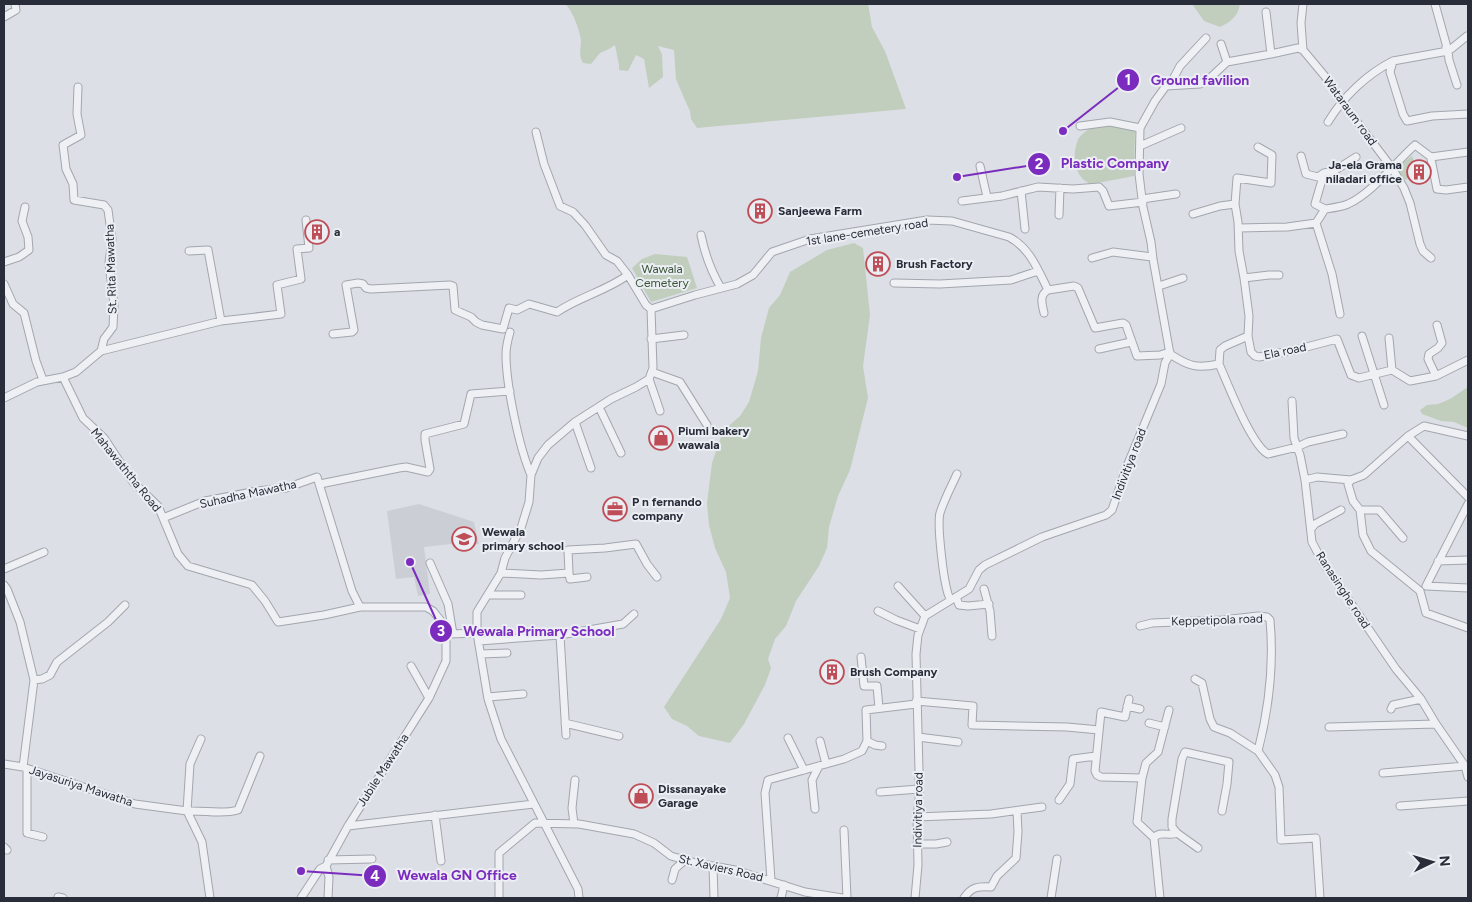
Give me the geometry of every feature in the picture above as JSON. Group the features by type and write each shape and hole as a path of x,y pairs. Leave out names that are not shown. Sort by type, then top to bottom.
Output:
{"street":[{"path":"4,16 16,10 15,4"},
{"path":"1166,86 1200,84 1227,62 1298,48 1303,50 1301,23 1304,4"},
{"path":"1435,4 1449,60 1458,86"},
{"path":"1266,12 1270,54"},
{"path":"1328,122 1338,107 1379,68 1393,62 1451,49 1467,36"},
{"name":"Indivitiya road","path":"915,898 918,865 917,817 919,789 916,654 918,635 924,616 969,589 979,570 994,560 1042,537 1106,515 1112,510 1127,466 1162,384 1165,363 1170,353 1142,200 1139,174 1140,128 1155,101 1172,81 1180,66 1206,38"},
{"path":"1221,44 1227,62"},
{"name":"Wataraum road","path":"1303,50 1328,80 1392,168 1404,188 1410,203 1423,251 1431,258"},
{"path":"1393,62 1390,72 1407,121 1432,116 1468,114"},
{"name":"St. Rita Mawatha","path":"63,377 76,372 101,351 104,338 113,327 114,305 109,263 112,239 108,210 104,205 74,200 73,184 66,169 63,145 81,135 77,114 78,87"},
{"path":"1080,126 1110,122 1140,128"},
{"path":"1140,146 1180,128"},
{"path":"536,132 544,164 560,206 573,212 585,225 606,255 617,261 646,305 651,309 653,368 650,375 575,422 548,445 538,458 531,475 529,502 522,528 505,558 501,573 477,612 477,633 488,697 501,739 578,889 579,898"},
{"path":"1324,173 1315,204 1325,209 1346,205 1353,201 1392,168 1415,145 1431,157 1468,152"},
{"path":"1258,148 1272,154 1271,183 1237,178 1235,204 1239,228 1239,251 1249,316 1248,336 1220,350 1219,364 1255,440 1268,454 1343,434"},
{"path":"1301,156 1306,174 1318,177 1324,173 1334,171 1356,157"},
{"path":"1431,157 1437,189 1446,190 1468,187"},
{"path":"980,166 987,198"},
{"path":"962,201 1002,196 1038,187 1072,190 1099,187 1103,191 1109,206 1176,194"},
{"path":"1059,215 1060,188"},
{"path":"1021,191 1025,229"},
{"path":"1193,214 1220,206 1235,204"},
{"path":"4,262 19,257 29,250 28,237 22,221 25,207"},
{"path":"1239,228 1287,227 1316,223 1325,209"},
{"path":"101,351 221,321 281,314 276,285 301,279 298,249 309,248 306,220"},
{"name":"1st lane-cemetery road","path":"651,309 737,284 753,275 772,252 803,242 927,220 952,222 1009,237 1018,242 1026,250 1048,290"},
{"path":"1316,223 1332,274 1340,314"},
{"path":"701,235 704,251 711,270 721,288"},
{"path":"189,251 208,250 221,321"},
{"path":"1092,258 1113,252 1152,257"},
{"path":"894,283 940,284 1011,280 1038,271"},
{"path":"1244,278 1269,274 1279,275"},
{"path":"333,334 352,332 354,330 346,285 358,283 371,289 450,285 453,286 455,310 466,314 482,325 503,329 510,308 517,310 529,304 557,312 586,296 614,285 628,275"},
{"path":"1159,286 1184,278"},
{"path":"4,284 13,304 24,313 36,361 43,380"},
{"path":"1044,313 1041,298 1044,292 1074,286 1078,288 1096,328 1123,323 1128,328 1136,356 1154,356 1170,353 1185,364 1193,366 1219,364"},
{"path":"1436,376 1428,359 1429,354 1438,348 1442,342 1437,325"},
{"path":"510,332 506,354 510,391 523,455 531,475"},
{"path":"651,339 684,335"},
{"name":"Ela road","path":"1248,336 1251,352 1259,357 1337,339 1351,374 1359,378 1374,373"},
{"path":"1362,336 1384,405"},
{"path":"1389,338 1392,370"},
{"path":"1099,349 1131,342"},
{"path":"1374,373 1392,370 1410,381 1436,376 1468,360"},
{"path":"650,375 660,411"},
{"path":"650,375 680,382 706,425"},
{"path":"4,398 37,382 63,377"},
{"name":"Mahawaththa Road","path":"63,377 83,418 104,438 133,482 158,506 178,554 188,566 252,585 278,622 360,607 426,607 433,611 450,635"},
{"path":"360,607 352,591 320,484 406,467 428,472 430,469 424,440 425,434 464,424 471,394 510,391"},
{"name":"Ranasinghe road","path":"1292,400 1294,438 1305,480 1312,542 1322,561 1396,668 1421,699 1465,766 1468,776"},
{"path":"599,406 621,453"},
{"path":"575,422 591,468"},
{"path":"1305,480 1317,477 1351,480 1364,475 1408,436 1424,426 1468,436"},
{"path":"1408,436 1468,496"},
{"path":"957,474 940,514 939,534 947,597 953,598 959,605 989,604"},
{"name":"Suhadha Mawatha","path":"164,518 205,501 257,491 286,488 317,477 320,484"},
{"path":"1351,480 1348,484 1353,501 1360,510 1363,535 1370,551 1420,591 1426,613 1468,628"},
{"path":"1468,504 1426,586 1468,588"},
{"path":"1311,529 1316,524 1341,510"},
{"path":"1360,510 1379,510 1403,538"},
{"path":"587,577 570,579 568,550 636,544 657,577"},
{"path":"4,569 44,552"},
{"path":"1438,560 1468,560"},
{"name":"Jubile Mawatha","path":"301,898 320,869 327,863 348,826 429,698 446,661 450,635 448,604 430,563"},
{"path":"501,573 541,575 569,573"},
{"path":"4,585 20,622 34,680 25,768 27,832 43,837"},
{"path":"898,586 924,616"},
{"path":"984,589 989,604 992,636"},
{"path":"488,595 521,595"},
{"path":"34,680 50,675 57,662 108,622 125,605"},
{"path":"878,611 920,629"},
{"path":"479,641 560,635 623,624 634,614"},
{"name":"Keppetipola road","path":"1140,626 1152,623 1223,620 1242,617 1264,616 1269,618 1271,637 1270,675 1268,699 1258,751"},
{"path":"450,635 477,633"},
{"path":"560,635 566,736"},
{"path":"481,654 507,652"},
{"path":"861,657 864,686 877,686 879,708"},
{"path":"411,666 429,698"},
{"path":"1195,679 1202,683 1210,719 1214,726 1230,733 1258,751 1276,775 1279,787 1280,840 1316,838 1320,898"},
{"path":"488,697 523,694"},
{"path":"1391,709 1392,706 1401,702 1421,699"},
{"path":"771,880 764,793 768,780 844,759 862,751 867,741 866,710 916,703 973,706 972,725 1067,727 1099,730"},
{"path":"1140,709 1128,703 1125,717 1101,712 1095,771 1101,777 1142,778"},
{"path":"1160,898 1154,838 1137,822 1142,778 1146,763 1158,752 1169,710"},
{"path":"565,723 620,736"},
{"path":"1148,723 1165,727"},
{"path":"1329,727 1436,724"},
{"path":"918,737 958,742"},
{"path":"788,738 804,770"},
{"path":"201,739 190,764 187,811 202,842 210,898"},
{"path":"820,741 823,765"},
{"path":"867,741 882,746"},
{"path":"1198,848 1176,833 1172,827 1173,807 1185,752 1229,762 1222,811"},
{"name":"Jayasuriya Mawatha","path":"4,764 25,768 135,804 226,814 238,810 260,756"},
{"path":"1059,800 1070,784 1073,759 1096,756"},
{"path":"815,809 812,780 823,765"},
{"path":"1383,774 1465,766"},
{"path":"574,824 572,808 575,780"},
{"path":"880,792 919,789"},
{"path":"1400,806 1468,801"},
{"path":"348,826 534,804"},
{"path":"917,817 991,814 1042,807"},
{"path":"964,898 974,888 980,886 991,887 998,876 1016,858 1017,811"},
{"path":"435,815 441,861"},
{"path":"499,898 499,853 536,823 545,824"},
{"name":"St. Xaviers Road","path":"545,824 574,824 609,828 634,834 654,843 671,856 736,870 771,880 802,895 842,898"},
{"path":"844,830 847,898"},
{"path":"1154,838 1156,835 1176,833"},
{"path":"917,844 947,842"},
{"path":"328,898 329,877 327,863 372,859"},
{"path":"1051,898 1057,859"},
{"path":"672,880 675,869 685,860"},
{"path":"713,866 714,898"},
{"path":"781,898 784,885"}],"shaded area":[{"name":"Wewala primary school","path":"419,504 474,522 479,544 451,544 424,547 430,594 418,596 414,577 396,579 387,511"}],"green space":[{"path":"565,4 868,4 872,27 885,51 906,109 697,128 691,119 690,111 676,79 674,50 658,46 662,54 663,77 649,88 644,59 636,55 628,71 619,70 615,45 600,53 591,64 583,63 580,55 581,40 579,31 573,15"},
{"path":"1192,4 1240,4 1233,18 1220,27 1204,21"},
{"path":"1108,124 1135,131 1134,176 1092,184 1086,182 1078,172 1075,159 1076,146 1080,137 1087,130"},
{"path":"1412,156 1415,163 1415,173 1404,180 1396,171 1401,164"},
{"path":"854,243 863,248 870,315 863,366 868,398 850,470 838,496 829,527 827,548 819,566 796,601 786,626 775,639 768,659 771,668 765,685 744,724 730,743 699,736 687,726 672,719 664,707 721,619 730,598 726,572 715,548 709,525 707,503 712,463 723,431 740,416 749,402 758,371 761,338 769,308 780,295 790,272 827,250"},
{"name":"Wawala Cemetery","path":"655,254 687,257 697,288 651,302 632,268 642,259"},
{"path":"1468,387 1468,428 1454,422 1441,421 1422,414 1420,410 1427,405 1438,404 1450,399"}],"place":[{"name":"Ground favilion","path":"1063,131"},
{"name":"Ja-ela Grama niladari office","path":"1419,172"},
{"name":"Plastic Company","path":"957,177"},
{"name":"Sanjeewa Farm","path":"760,211"},
{"name":"a","path":"317,232"},
{"name":"Brush Factory","path":"878,264"},
{"name":"Piumi bakery wawala","path":"661,438"},
{"name":"P n fernando company","path":"615,509"},
{"name":"Wewala primary school","path":"464,539"},
{"name":"Wewala Primary School","path":"410,562"},
{"name":"Brush Company","path":"832,672"},
{"name":"Dissanayake Garage","path":"641,796"},
{"name":"Wewala GN Office","path":"301,871"}]}
